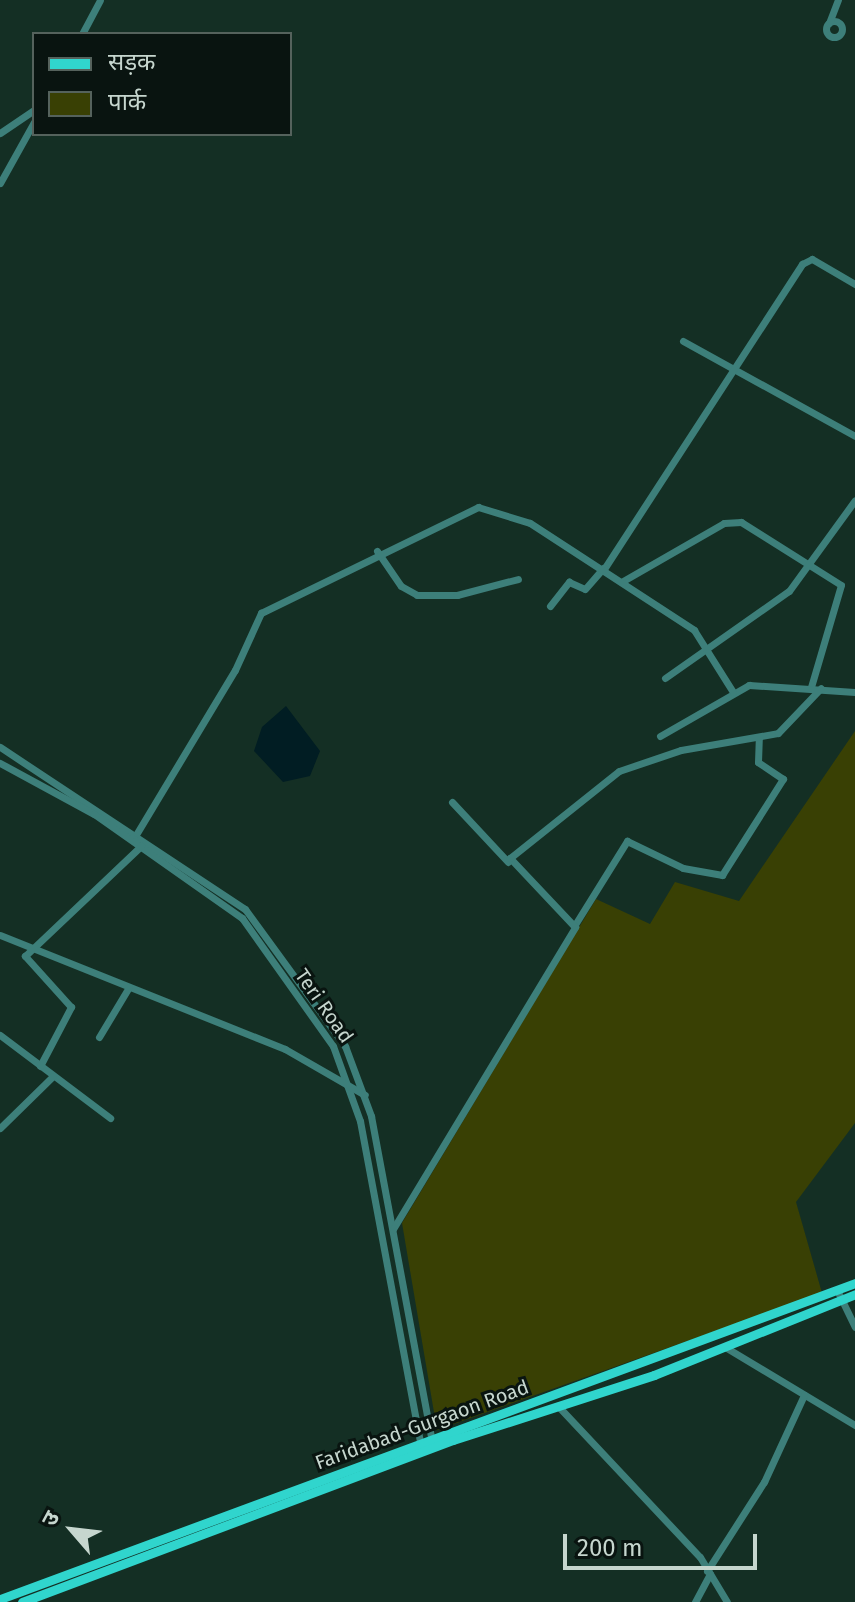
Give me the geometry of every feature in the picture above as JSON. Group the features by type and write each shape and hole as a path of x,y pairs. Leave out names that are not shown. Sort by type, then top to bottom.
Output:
{"main road":[{"name":"Faridabad-Gurgaon Road","path":"22,1602 427,1445 558,1406 725,1347 839,1295 855,1283"},
{"name":"Faridabad-Gurgaon Road","path":"0,1599 839,1295 855,1294"}],"street":[{"path":"83,32 100,0"},
{"path":"829,23 838,0"},
{"path":"0,133 32,111"},
{"path":"0,183 32,126"},
{"path":"550,606 569,582 585,589 604,569 808,258 855,284"},
{"path":"683,341 855,436"},
{"path":"665,678 770,607 812,564 855,500"},
{"path":"137,833 235,670 261,613 377,551 488,505 623,581 709,646 733,692"},
{"path":"623,581 735,520 812,564 841,590 811,687"},
{"path":"377,551 401,586 417,595 457,595 518,579"},
{"path":"660,736 749,685 757,691 811,687 855,692"},
{"path":"508,862 619,771 681,750 759,738 785,730 791,714 821,688"},
{"path":"393,1229 627,841 695,872 722,875 783,779 758,762 759,738"},
{"path":"1,750 137,833 159,854 265,930 345,1046 365,1095 393,1229 427,1445"},
{"name":"Teri Road","path":"0,763 159,854 249,926 333,1046 351,1088 427,1445"},
{"path":"452,802 508,862 576,923"},
{"path":"40,1066 71,1007 26,962 31,946 141,846"},
{"path":"0,935 285,1049 365,1095"},
{"path":"99,1037 129,987"},
{"path":"0,1035 110,1118"},
{"path":"0,1128 53,1076"},
{"path":"839,1295 855,1327"},
{"path":"725,1347 855,1425"},
{"path":"695,1602 708,1572 764,1482 804,1395"},
{"path":"558,1406 708,1572 727,1602"}],"green space":[{"path":"855,731 855,1123 796,1202 822,1293 437,1430 402,1223 596,899 650,924 675,882 739,901"}],"water":[{"path":"286,706 320,751 310,776 283,782 254,751 262,727"}]}
